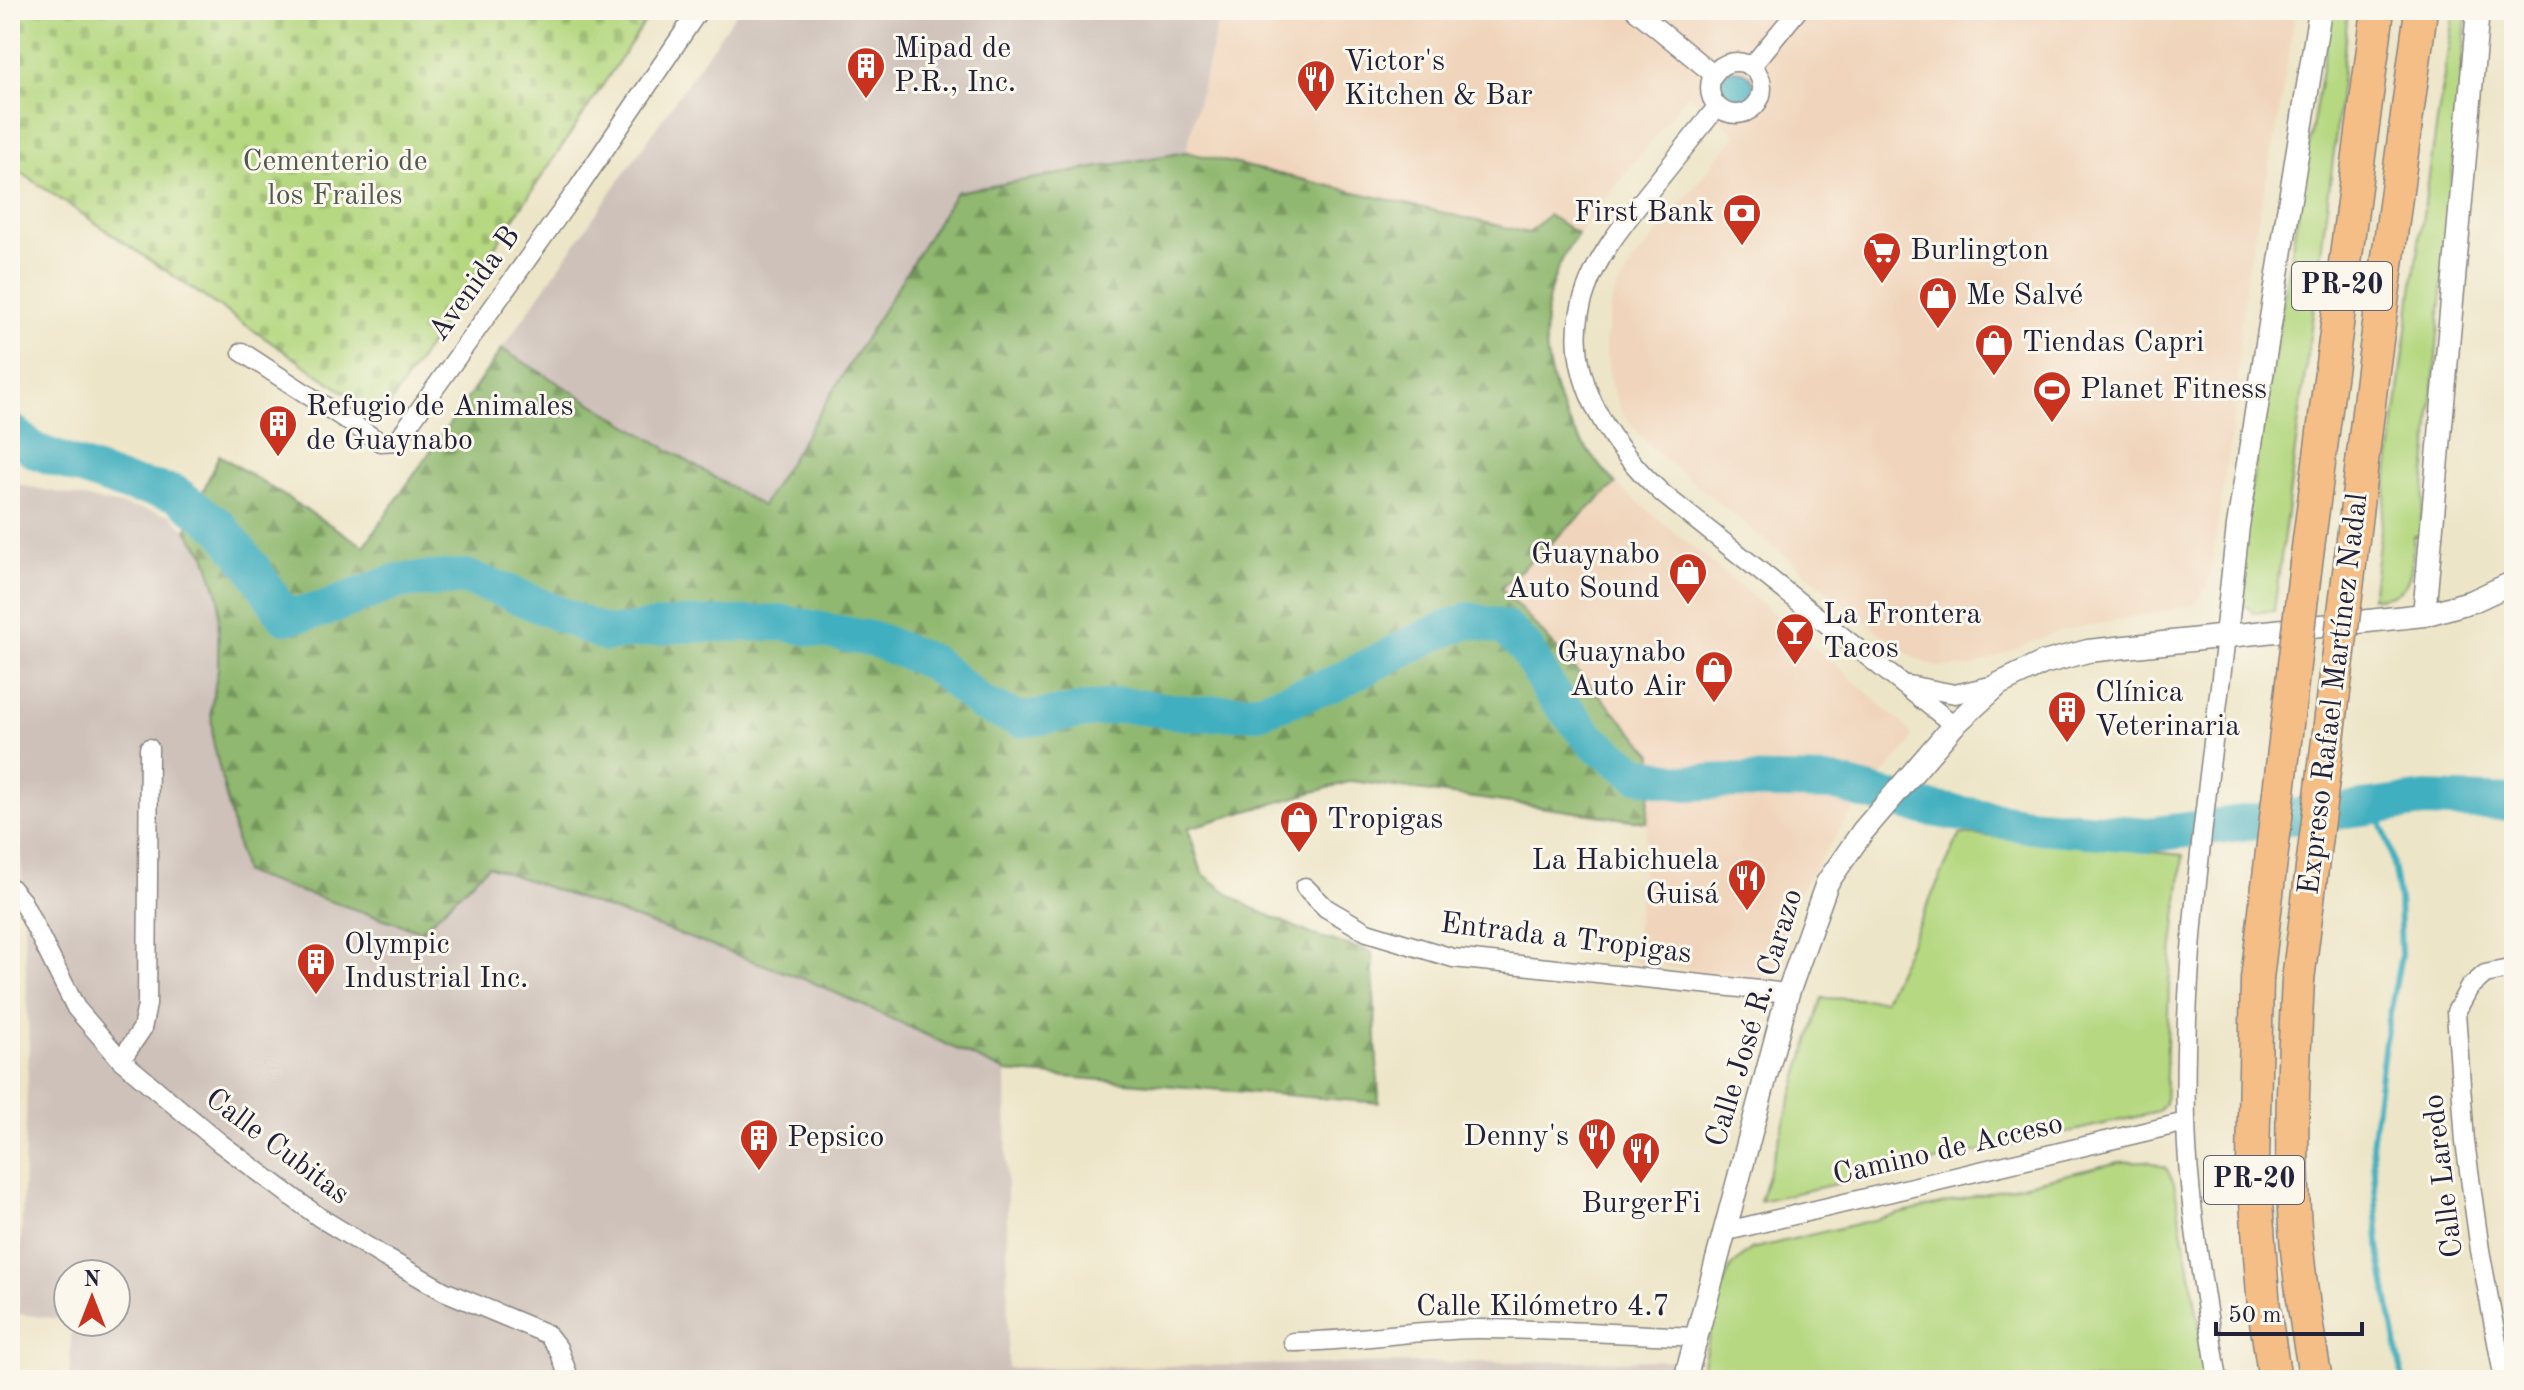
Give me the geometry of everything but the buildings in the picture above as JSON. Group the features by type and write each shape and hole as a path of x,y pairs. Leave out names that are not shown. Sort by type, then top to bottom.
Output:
{"highway":[{"path":"2369,10 2373,49"},
{"name":"Expreso Rafael Martínez Nadal","path":"2275,1380 2264,1308 2253,1163 2257,979 2306,563 2378,10"},
{"name":"Expreso Rafael Martínez Nadal","path":"2316,1380 2295,1227 2292,1093 2298,980 2421,10"},
{"path":"2415,56 2433,10"}],"street":[{"name":"Avenida B","path":"242,352 380,442 397,441 579,187 699,10"},
{"path":"1635,10 1713,74"},
{"path":"1751,67 1798,10"},
{"path":"2218,1380 2195,1231 2186,1122 2187,1012 2196,877 2238,526 2320,10"},
{"path":"2424,615 2478,10"},
{"path":"1739,61 1751,67 1762,83 1755,106 1740,114 1717,107 1709,93 1713,74 1731,62 1739,61"},
{"path":"1717,107 1617,232 1600,258 1585,291 1579,315 1578,358 1590,400 1620,449 1663,494 1954,725"},
{"name":"Calle José R. Carazo","path":"1685,1380 1788,993 1827,883 1863,831 1954,725 1999,684 2065,656 2424,615 2473,601 2514,582"},
{"path":"1900,683 1955,694 1999,684"},
{"path":"121,1060 142,1029 147,1005 149,748"},
{"name":"Calle Cubitas","path":"10,887 22,901 76,1008 121,1060 220,1143 319,1217 444,1291 547,1334 558,1348 570,1380"},
{"name":"Entrada a Tropigas","path":"1305,887 1326,908 1367,932 1453,958 1788,993"},
{"name":"Calle Laredo","path":"2504,1380 2480,1250 2465,1142 2456,1012 2469,988 2485,974 2514,968"},
{"name":"Camino de Acceso","path":"1723,1232 2186,1122"},
{"name":"Calle Kilómetro 4.7","path":"1293,1342 1477,1329 1696,1337"}],"shaded area":[{"path":"738,10 1221,10 1186,152 956,192 762,506 502,349"},
{"path":"1221,10 2296,10 2274,144 2250,256 2241,322 2237,398 2208,585 2194,605 2060,631 1971,667 1937,667 1918,660 1895,645 1657,453 1623,415 1610,382 1605,344 1610,307 1616,290 1635,260 1737,134 1688,94 1578,234 1548,215 1530,233 1186,152"},
{"path":"10,483 171,515 205,555 219,597 218,669 211,709 213,741 244,873 421,931 488,866 812,982 1006,1072 1008,1368 1673,1360 1667,1380 69,1380 71,1338 132,1338 132,1258 52,1258 52,1318 18,1314 29,1045 10,604"},
{"path":"1616,484 1838,667 1906,727 1912,736 1909,745 1855,807 1796,897 1773,980 1633,962 1650,797 1501,588"}],"green space":[{"name":"Cementerio de los Frailes","path":"10,10 653,10 381,417 10,165"},
{"path":"2332,10 2348,10 2334,152 2274,611 2253,612 2245,605 2237,572"},
{"path":"2454,10 2467,10 2420,536 2414,536 2411,571 2403,587 2386,597 2372,598 2415,268"},
{"path":"1186,152 1529,233 1548,215 1578,234 1565,255 1548,299 1546,345 1549,368 1570,424 1616,484 1501,588 1653,754 1647,822 1352,781 1188,828 1202,873 1232,896 1313,935 1372,952 1379,1103 1006,1072 812,982 488,866 421,931 244,873 213,741 211,709 218,669 219,597 205,555 186,530 219,455 364,546 502,349 762,506 956,192"},
{"path":"1960,834 2183,855 2169,983 2165,1104 2158,1112 1760,1201 1822,998 1884,1000"},
{"path":"2147,1161 2166,1168 2174,1183 2209,1380 1699,1380 1719,1295 1731,1267 1751,1249 2119,1162"}],"water":[{"path":"1735,70 1749,75 1754,89 1749,103 1735,108 1721,103 1716,89 1721,75"}],"waterway":[{"path":"10,430 35,451 124,483 175,493 221,527 285,617 325,609 397,581 465,577 606,634 681,625 784,623 876,640 933,663 982,704 1021,720 1123,705 1197,714 1258,711 1333,684 1429,636 1469,620 1505,628 1525,647 1550,691 1592,741 1637,774 1685,783 1833,783 1927,808 2027,825 2147,835 2425,800 2514,803"},
{"path":"2376,808 2390,848 2399,899 2401,955 2385,1041 2372,1145 2380,1257 2403,1380"}],"place":[{"name":"Mipad de P.R., Inc.","path":"866,100"},
{"name":"Victor's Kitchen & Bar","path":"1316,113"},
{"name":"First Bank","path":"1742,247"},
{"name":"Burlington","path":"1882,285"},
{"name":"Me Salvé","path":"1938,330"},
{"name":"Tiendas Capri","path":"1994,377"},
{"name":"Planet Fitness","path":"2052,424"},
{"name":"Refugio de Animales de Guaynabo","path":"278,458"},
{"name":"Guaynabo Auto Sound","path":"1688,606"},
{"name":"La Frontera Tacos","path":"1795,666"},
{"name":"Guaynabo Auto Air","path":"1714,704"},
{"name":"Clínica Veterinaria","path":"2067,744"},
{"name":"Tropigas","path":"1299,854"},
{"name":"La Habichuela Guisá","path":"1747,912"},
{"name":"Olympic Industrial Inc.","path":"316,996"},
{"name":"Denny's","path":"1597,1171"},
{"name":"Pepsico","path":"759,1172"},
{"name":"BurgerFi","path":"1641,1185"}]}
